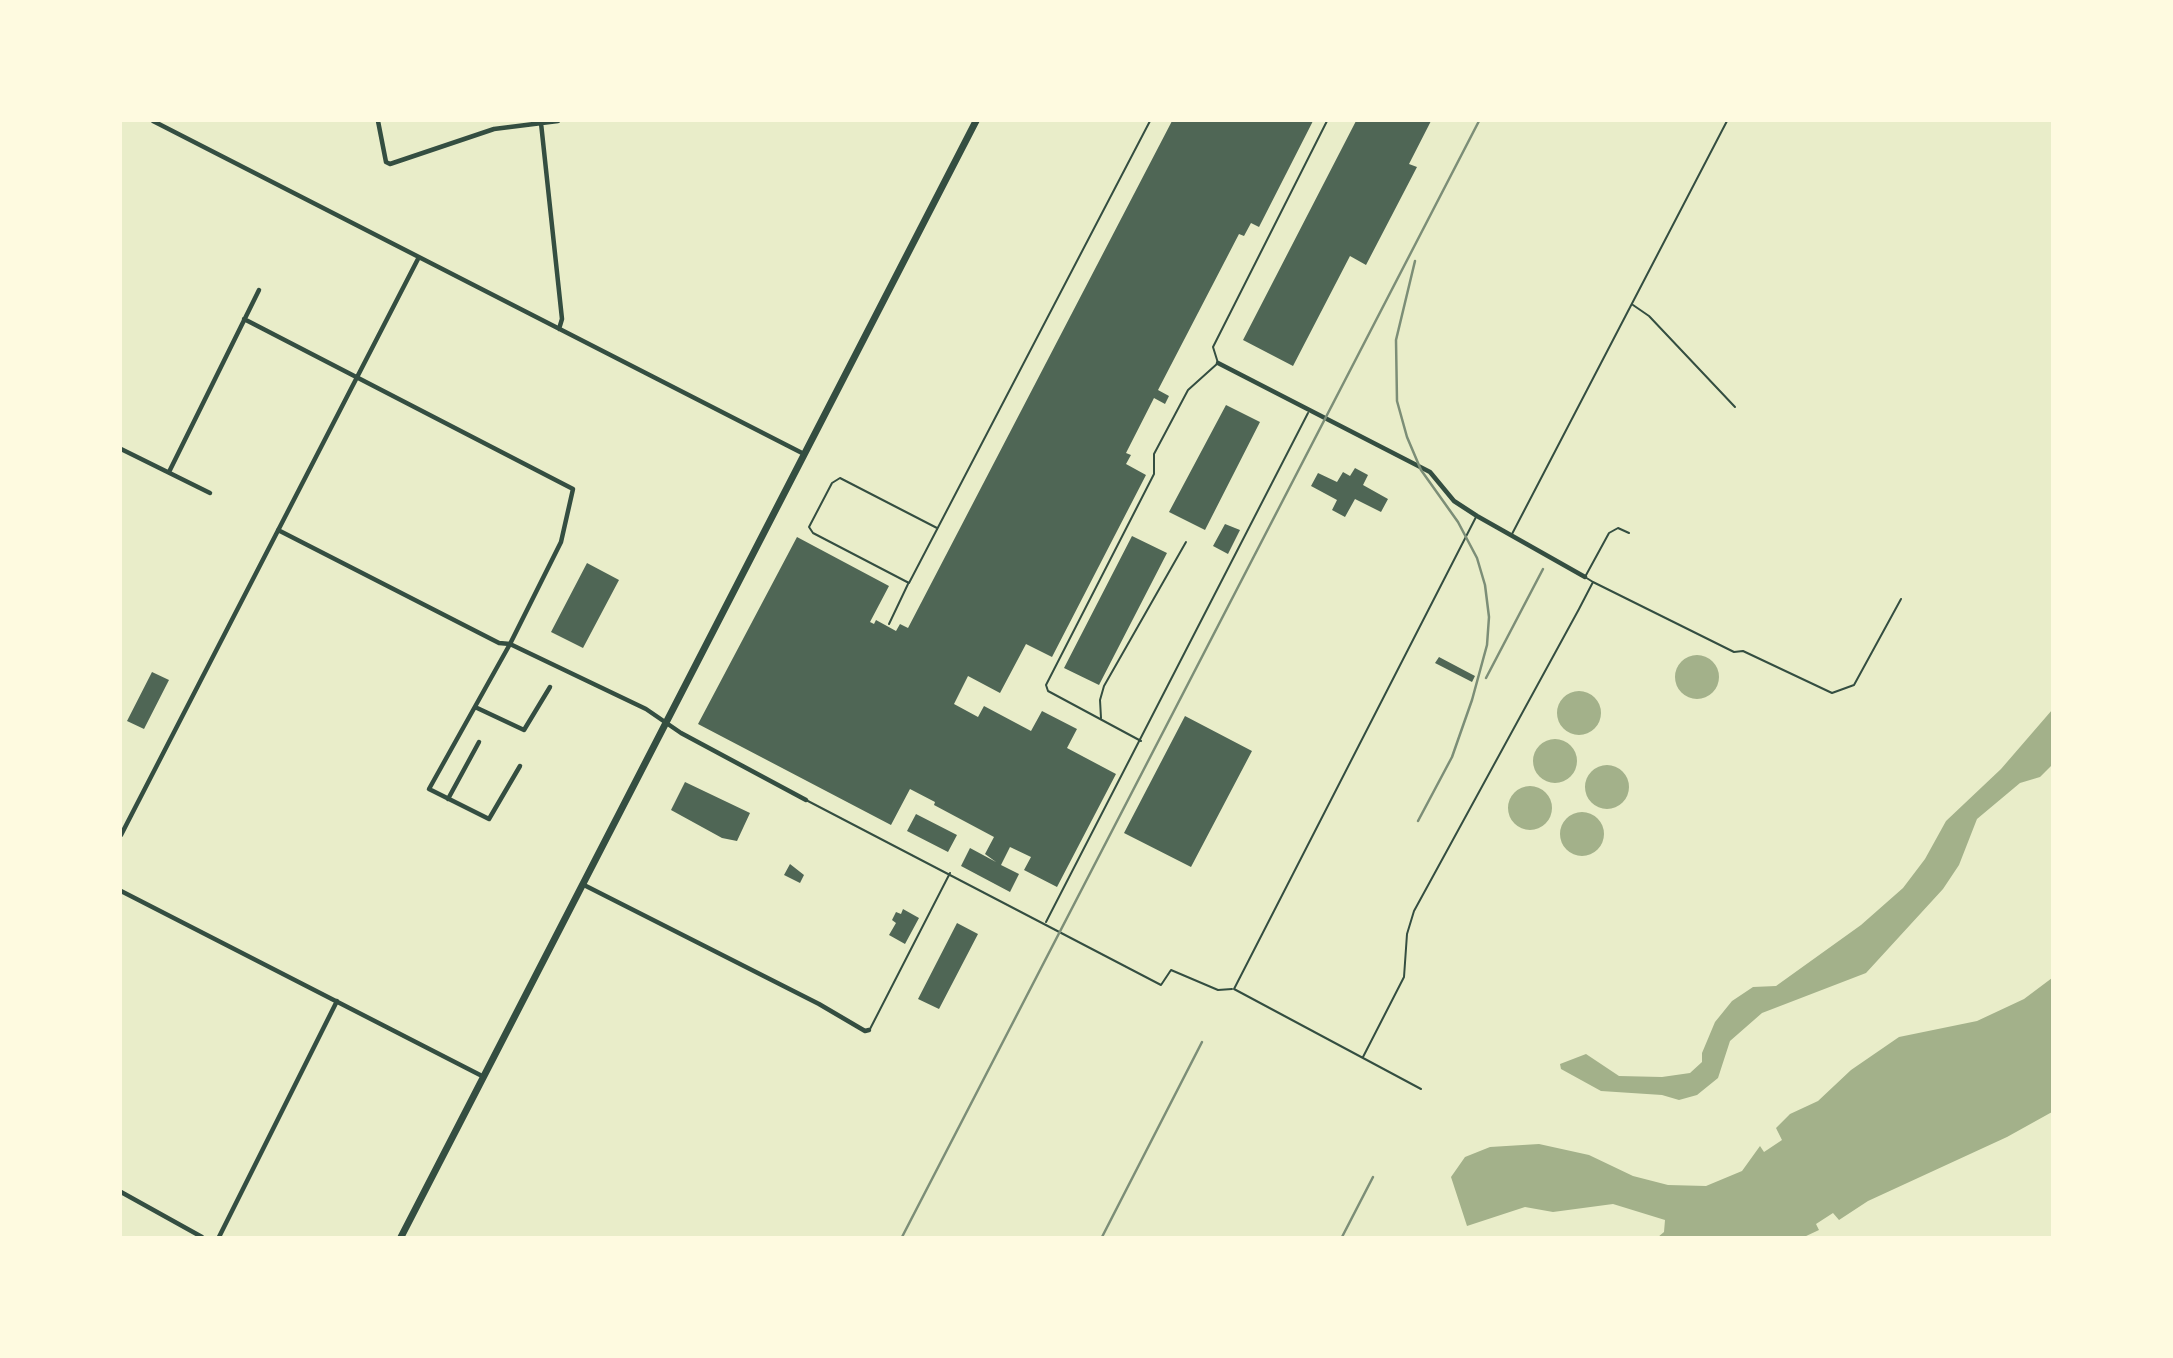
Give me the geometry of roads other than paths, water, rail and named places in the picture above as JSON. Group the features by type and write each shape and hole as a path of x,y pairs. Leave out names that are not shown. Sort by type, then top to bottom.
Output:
{"main road":[{"path":"401,1237 976,121"}],"street":[{"path":"153,121 805,454"},
{"path":"378,121 386,162 390,164 494,129 558,121"},
{"path":"541,123 562,319 559,329"},
{"path":"121,835 419,257"},
{"path":"169,472 259,290"},
{"path":"244,319 573,489 561,542 510,644 429,789 485,819 491,819 520,766"},
{"path":"1218,363 1430,472 1454,500 1477,516 1585,577"},
{"path":"121,449 210,493"},
{"path":"278,530 499,643 510,644 665,721 710,750 806,800"},
{"path":"475,706 524,730 550,687"},
{"path":"447,799 479,742"},
{"path":"582,883 819,1004 865,1031 869,1030"},
{"path":"121,891 484,1077"},
{"path":"219,1237 337,1001"},
{"path":"121,1192 202,1237"}],"lane":[{"path":"889,624 1150,121"},
{"path":"1141,741 1048,691 1046,687 1154,474 1154,454 1188,390 1218,363 1213,347 1327,121"},
{"path":"1512,535 1727,121"},
{"path":"1632,304 1649,316 1735,407"},
{"path":"1046,922 1309,411"},
{"path":"909,583 813,533 810,524 832,483 840,478 937,528"},
{"path":"1234,989 1477,516"},
{"path":"1629,533 1618,528 1611,531 1585,577 1734,652 1743,651 1832,693 1854,685 1901,598"},
{"path":"1101,719 1100,700 1104,686 1186,542"},
{"path":"1363,1057 1404,977 1407,934 1414,911 1593,582"},
{"path":"806,800 1046,922 1161,985 1171,970 1218,990 1234,989 1420,1089"},
{"path":"869,1030 950,873"}],"railway":[{"path":"902,1237 1479,121"},
{"path":"1415,261 1396,340 1397,401 1407,437 1421,470 1458,522 1477,558 1485,585 1489,617 1487,645 1472,700 1452,757 1418,821"},
{"path":"1486,678 1543,569"},
{"path":"1102,1237 1202,1042"},
{"path":"1342,1237 1373,1177"}]}
